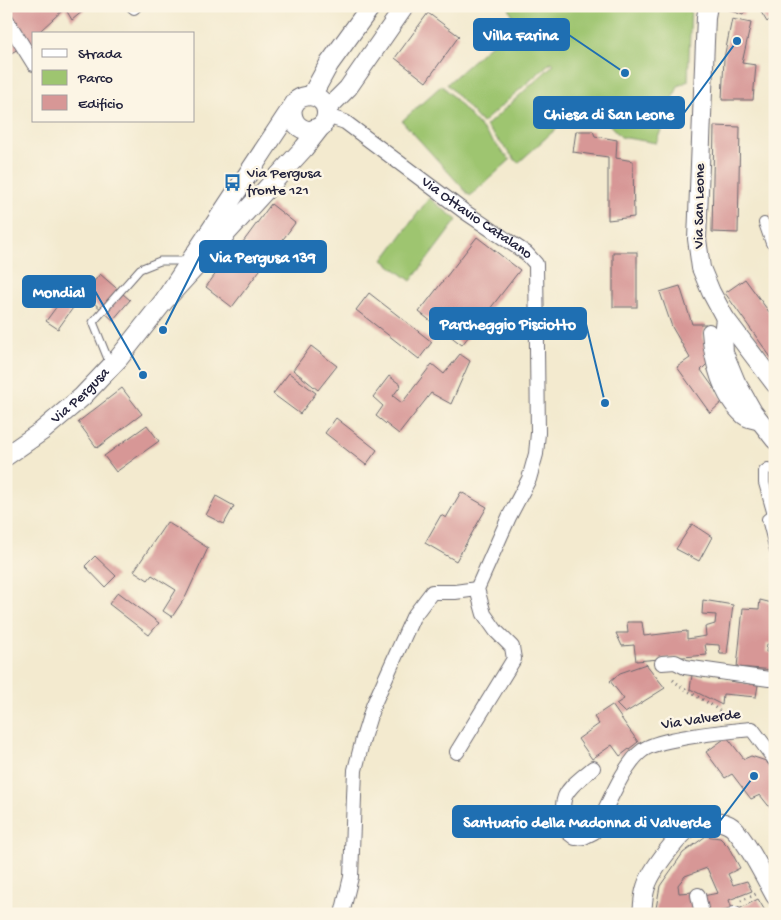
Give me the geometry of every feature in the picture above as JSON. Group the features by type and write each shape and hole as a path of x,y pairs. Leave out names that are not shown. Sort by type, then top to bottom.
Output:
{"main road":[{"path":"312,95 329,64 371,6"},
{"path":"312,95 321,100 325,117 304,148 195,262 297,100 312,95"},
{"path":"292,110 294,122 304,130 310,131 325,117"},
{"name":"Via Pergusa","path":"6,456 42,431 82,397 111,367 148,323 195,262"}],"street":[{"path":"131,6 134,9 137,6"},
{"path":"325,117 348,88 405,6"},
{"name":"Via San Leone","path":"708,6 706,16 698,239 701,268 725,318 775,384"},
{"path":"6,19 32,61"},
{"name":"Via Ottavio Catalano","path":"325,117 345,122 465,212 526,253 536,264 538,433 536,454 529,479 509,517 477,589"},
{"path":"764,223 771,242 775,245"},
{"path":"725,318 723,335 724,353 736,382 753,412 775,440"},
{"path":"709,331 714,366 722,386 744,418 762,423"},
{"path":"775,470 768,468 764,471 764,483 773,515 767,519 775,550"},
{"path":"342,914 351,877 354,770 373,706 413,617 432,592 455,592 477,589 484,614 496,631 512,648 514,658 457,752"},
{"path":"662,663 675,662 685,667 769,679 775,678"},
{"name":"Via Valverde","path":"593,768 571,787 564,796 566,832 575,838 584,837 594,832 627,768 643,750 657,743 734,730 752,729 775,760"},
{"path":"642,914 645,888 654,868 676,842 695,824 709,821 718,821 731,826 741,837 772,891"},
{"path":"698,896 702,914"}],"lane":[{"path":"111,367 93,322 140,269 160,261 195,262"}],"path":[{"path":"662,663 665,673 682,688 718,709 731,722 734,730"},
{"path":"735,914 735,905 772,891"}],"green space":[{"path":"508,6 691,6 688,81 678,86 656,143 621,137 587,101 518,163 486,126 554,64 551,62 482,123 447,84 516,22"},
{"path":"442,85 510,160 470,196 402,121"},
{"path":"429,198 457,220 411,281 383,260"}],"building":[{"path":"17,6 89,6 72,20 65,8 41,30 42,32 32,32 32,49 29,51 6,13"},
{"path":"727,6 748,6 743,15 726,9"},
{"path":"771,6 775,6 775,15 767,22 761,12"},
{"path":"428,13 459,36 426,82 395,58"},
{"path":"732,19 751,23 742,63 756,65 753,100 722,100 724,58"},
{"path":"6,26 20,48 6,56"},
{"path":"714,126 740,127 738,233 712,232"},
{"path":"576,131 593,131 595,136 617,140 616,158 633,161 634,217 608,220 608,157 573,152"},
{"path":"271,204 295,223 267,261 243,242"},
{"path":"771,213 775,214 775,238 770,228"},
{"path":"477,237 520,270 462,345 419,312"},
{"path":"242,243 266,262 232,307 206,287 233,250 235,252"},
{"path":"613,252 637,252 637,307 613,307"},
{"path":"100,274 130,300 113,320 84,294"},
{"path":"745,279 775,320 775,363 725,293"},
{"path":"680,286 692,324 706,324 703,338 710,361 701,370 723,401 710,413 677,367 690,358 672,327 660,292"},
{"path":"71,287 82,295 58,329 46,321"},
{"path":"369,293 432,342 419,359 356,310"},
{"path":"311,346 337,366 318,390 293,370"},
{"path":"460,354 470,361 451,404 431,393 399,434 376,416 383,406 373,397 389,376 401,385 393,396 402,403 432,364 444,374"},
{"path":"289,373 316,393 300,414 273,394"},
{"path":"122,388 142,414 97,448 78,422"},
{"path":"336,418 377,450 366,465 325,433"},
{"path":"147,425 159,441 116,472 104,456"},
{"path":"461,492 487,507 456,561 425,543 441,515 446,518"},
{"path":"216,496 234,506 224,524 206,515"},
{"path":"167,522 208,548 186,596 172,617 163,611 176,590 152,575 148,580 134,571"},
{"path":"692,524 712,537 699,561 676,549"},
{"path":"95,556 116,576 105,587 85,566"},
{"path":"118,592 159,623 149,635 109,604"},
{"path":"703,600 733,605 727,654 720,654 719,645 705,644 707,655 636,661 634,645 622,646 616,633 628,633 627,622 642,622 644,636 687,631 687,639 706,636 705,627 715,624 716,615 702,614"},
{"path":"760,600 772,603 775,607 775,645 767,644 766,652 775,653 775,670 737,667 743,608 759,609"},
{"path":"646,664 665,688 625,713 616,704 624,699 610,681 620,673"},
{"path":"692,675 758,685 756,697 723,694 722,705 690,689"},
{"path":"612,705 638,742 620,756 612,745 592,759 578,739 599,724 594,717"},
{"path":"727,737 744,759 751,756 766,761 775,773 775,814 760,795 751,799 732,774 725,778 706,752"},
{"path":"706,836 720,838 728,846 740,868 728,874 733,885 747,881 752,891 729,900 732,909 707,914 703,896 718,893 707,868 685,876 678,885 679,893 693,892 699,914 655,914 660,886 683,853"},
{"path":"758,899 767,914 742,914 739,909"}],"place":[{"name":"Chiesa di San Leone","path":"737,41"},
{"name":"Villa Farina","path":"625,73"},
{"name":"Via Pergusa fronte 121","path":"233,183"},
{"name":"Via Pergusa 139","path":"163,330"},
{"name":"Mondial","path":"143,375"},
{"name":"Parcheggio Pisciotto","path":"605,403"},
{"name":"Santuario della Madonna di Valverde","path":"754,776"}]}
